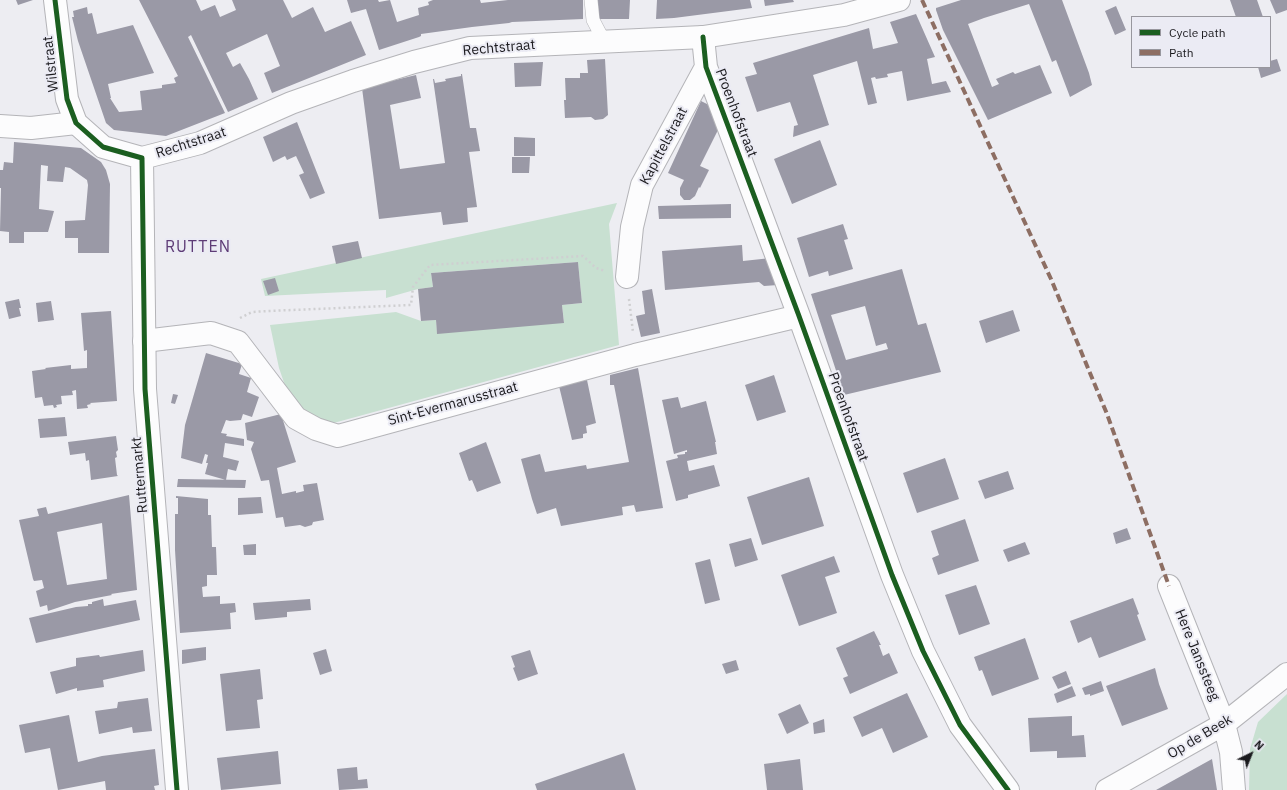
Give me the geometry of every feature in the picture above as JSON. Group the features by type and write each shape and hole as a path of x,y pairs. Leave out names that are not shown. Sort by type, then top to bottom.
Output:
{"street":[{"name":"Wilstraat","path":"55,0 67,99 76,123"},
{"name":"Rechtstraat","path":"76,123 103,147 142,158 200,143 291,103 353,81 414,62 470,48 703,37 844,15 899,0"},
{"name":"Proenhofstraat","path":"703,37 706,67 799,316 892,575 923,651 960,725 1008,790"},
{"name":"Kapittelstraat","path":"627,277 632,227 642,185 706,67"},
{"path":"0,126 31,128 76,123"},
{"name":"Ruttermarkt","path":"142,158 145,389 177,790"},
{"name":"Sint-Evermarusstraat","path":"144,341 211,334 238,342 296,418 316,429 338,436 635,354 799,316"},
{"name":"Here Janssteeg","path":"1169,586 1224,724 1231,752 1234,790"},
{"name":"Op de Beek","path":"1107,790 1224,724 1287,674"}],"lane":[{"path":"591,0 593,20 604,41"}],"path":[{"path":"252,312 411,305 414,287 430,265 583,256 596,268 627,277 635,354"}],"green space":[{"path":"617,203 609,224 619,345 330,424 306,411 289,397 279,368 270,325 396,312 421,321 436,320 437,333 564,322 562,305 582,303 578,262 431,273 433,287 418,289 386,298 386,290 265,296 261,279"},
{"path":"1287,694 1287,790 1249,790 1250,749 1258,722"}],"building":[{"path":"16,0 33,0 18,5"},
{"path":"139,0 196,0 201,11 215,5 220,17 236,10 232,0 283,0 292,18 313,7 325,32 351,21 366,55 272,93 264,73 280,66 267,34 226,53 233,67 240,63 258,99 228,112 191,35 188,37 225,113 166,136 114,130 106,123 78,41 72,17 74,17 73,11 87,7 88,14 92,13 97,34 133,25 154,73 108,84 110,98 119,112 142,110 140,91 162,88 162,85 176,83 174,78 178,76"},
{"path":"347,0 378,0 379,2 390,0 397,22 419,15 418,8 429,5 428,2 433,0 480,0 481,3 508,0 583,0 583,19 512,22 421,34 419,37 379,50 366,9 351,13"},
{"path":"597,0 630,0 629,19 598,19"},
{"path":"657,0 750,0 752,8 656,19"},
{"path":"764,0 793,0 794,2 765,6"},
{"path":"961,0 1062,0 1092,85 1070,97 1056,60 1052,62 1029,4 984,18 968,24 992,87 999,84 996,79 1013,72 1015,74 1040,65 1052,93 988,120 943,30 936,10 936,8"},
{"path":"1230,0 1257,0 1263,16 1236,16"},
{"path":"1270,0 1287,0 1287,10 1276,14"},
{"path":"1116,6 1126,30 1115,35 1105,11"},
{"path":"916,14 935,57 927,59 932,84 946,81 951,92 907,101 902,71 887,74 888,77 876,79 875,77 871,78 877,103 868,105 857,61 813,75 829,125 793,137 794,126 798,125 790,102 757,112 745,77 757,74 753,63 869,28 873,49 898,43 890,22"},
{"path":"605,59 608,115 603,119 595,120 591,117 565,118 565,78 580,78 580,73 588,73 587,60"},
{"path":"1277,59 1281,71 1261,78 1258,68 1271,68 1271,61"},
{"path":"543,62 541,86 515,87 514,63"},
{"path":"461,74 470,128 476,128 480,151 469,152 477,207 467,208 468,222 443,225 441,212 379,219 362,88 416,75 421,98 390,105 400,169 445,163 433,79 435,83 446,81 445,79 461,76"},
{"path":"701,101 715,108 719,128 700,166 709,170 695,196 690,200 684,200 680,195 680,188 684,180 668,173"},
{"path":"297,122 325,193 310,199 299,175 304,173 296,156 287,160 285,156 273,162 263,137"},
{"path":"514,137 535,138 535,156 514,156"},
{"path":"820,140 837,185 792,204 774,159"},
{"path":"14,142 81,148 101,162 106,170 110,184 109,253 78,253 78,238 65,238 65,221 85,220 88,185 87,180 70,168 65,167 63,182 47,181 48,166 41,165 39,209 54,211 48,232 24,232 24,243 9,243 9,232 0,231 0,170 3,170 4,162 13,163"},
{"path":"512,157 530,157 529,173 512,173"},
{"path":"731,204 731,218 659,219 658,206"},
{"path":"843,224 848,239 844,240 853,269 829,276 828,271 809,277 797,238"},
{"path":"358,241 362,258 336,264 332,246"},
{"path":"742,245 743,261 771,258 778,285 764,286 759,282 665,290 662,251"},
{"path":"578,262 582,303 562,305 564,323 437,334 436,320 421,321 418,289 433,287 431,273"},
{"path":"902,269 918,325 926,323 941,372 844,395 811,294","holes":["865,306 876,346 886,343 888,349 846,360 831,315"]},
{"path":"275,278 279,291 268,295 263,281"},
{"path":"652,289 660,333 641,337 636,316 645,314 642,291"},
{"path":"19,299 21,316 9,319 5,302"},
{"path":"51,301 54,320 38,322 36,303"},
{"path":"1013,310 1020,331 986,343 979,321"},
{"path":"111,311 117,401 90,403 91,404 87,405 88,408 77,409 76,390 72,391 73,395 61,396 62,404 56,405 57,407 54,408 53,405 44,406 42,397 35,398 32,371 71,365 71,369 87,368 87,350 84,351 81,313"},
{"path":"206,353 242,364 239,374 251,378 247,392 259,397 252,417 243,414 241,420 226,420 221,433 227,434 226,436 244,439 244,446 225,443 223,457 239,461 236,471 228,469 226,480 205,474 208,463 206,463 208,455 205,454 202,464 181,458 185,425"},
{"path":"638,368 663,508 636,512 634,505 622,507 623,515 561,526 556,508 537,514 521,459 540,454 545,472 586,465 587,469 629,462 614,385 610,385 610,375"},
{"path":"774,375 786,412 757,421 745,385"},
{"path":"587,380 596,423 586,426 587,433 583,434 583,438 572,440 559,386"},
{"path":"173,394 178,395 175,404 171,403"},
{"path":"678,397 681,408 706,401 716,442 717,454 687,461 689,471 714,465 720,486 688,495 688,498 676,501 666,461 678,458 677,455 685,454 687,450 674,454 662,400"},
{"path":"281,414 296,462 277,468 282,494 304,491 303,485 317,483 324,520 313,522 312,525 305,527 300,525 285,527 283,517 276,518 269,480 261,481 251,449 254,442 247,440 245,423"},
{"path":"65,417 67,436 40,438 38,419"},
{"path":"116,436 118,450 116,452 117,457 115,458 118,476 91,480 89,460 86,461 85,453 70,455 68,442"},
{"path":"486,442 501,483 477,492 472,480 469,481 459,453"},
{"path":"945,458 959,499 917,513 903,473"},
{"path":"1008,471 1014,489 985,499 978,481"},
{"path":"809,477 824,526 762,545 747,497"},
{"path":"178,479 246,480 245,488 177,487"},
{"path":"129,495 137,590 75,602 48,611 47,605 40,607 36,591 44,588 42,580 34,581 33,579 19,520 39,516 37,509 46,507 48,514","holes":["102,523 107,579 67,585 57,532"]},
{"path":"176,496 208,499 208,515 211,515 212,547 216,547 217,575 207,575 207,586 202,587 203,597 220,596 220,604 235,603 236,612 230,613 231,629 180,633 175,550 175,514 178,514 178,498 176,498"},
{"path":"261,497 263,513 238,515 238,498"},
{"path":"965,519 979,561 938,575 932,558 939,555 931,531"},
{"path":"1127,528 1131,539 1116,544 1113,533"},
{"path":"751,538 758,560 735,567 729,544"},
{"path":"1025,542 1030,554 1008,562 1003,550"},
{"path":"256,544 256,555 244,555 243,545"},
{"path":"834,556 840,572 825,577 837,613 799,626 781,575"},
{"path":"710,559 720,600 705,604 695,563"},
{"path":"976,585 990,624 959,635 945,595"},
{"path":"1133,598 1139,614 1137,615 1146,640 1099,658 1091,637 1078,643 1070,621"},
{"path":"103,599 104,606 136,600 140,620 36,643 29,618 76,607 88,606 88,604 92,604 92,602"},
{"path":"310,599 311,610 287,612 287,617 255,620 253,603"},
{"path":"874,631 881,645 879,645 883,656 889,653 898,673 850,694 843,678 848,676 836,648"},
{"path":"1025,638 1039,679 992,696 982,670 979,671 974,657"},
{"path":"206,647 206,660 182,664 182,650"},
{"path":"326,649 332,671 320,675 313,653"},
{"path":"143,650 145,671 103,680 104,687 77,691 77,688 56,694 50,672 76,666 76,658 99,655 100,657"},
{"path":"530,650 538,674 518,681 513,668 515,667 511,656"},
{"path":"736,660 739,670 726,674 722,664"},
{"path":"1155,668 1168,709 1122,726 1106,686"},
{"path":"260,669 263,699 257,700 260,728 226,731 220,674"},
{"path":"1066,671 1071,684 1058,689 1052,677"},
{"path":"1101,681 1104,691 1090,696 1090,694 1085,695 1082,688"},
{"path":"1072,686 1076,696 1057,703 1054,694"},
{"path":"907,693 928,737 893,753 882,728 862,737 853,717"},
{"path":"148,698 152,731 133,733 132,727 99,734 95,711 117,708 118,702"},
{"path":"800,704 809,723 787,734 778,714"},
{"path":"69,715 78,762 102,756 155,749 159,785 154,786 155,790 106,790 105,781 58,790 50,748 25,753 19,725"},
{"path":"1072,716 1072,736 1084,735 1086,757 1057,758 1057,751 1030,752 1028,718"},
{"path":"824,719 825,732 814,734 813,723"},
{"path":"278,751 281,784 221,790 217,758"},
{"path":"624,753 636,790 537,790 535,784"},
{"path":"800,759 803,790 767,790 764,764"},
{"path":"1212,759 1217,790 1156,790"},
{"path":"357,767 358,780 367,779 368,788 339,790 337,769"}],"marked path":[{"path":"922,0 1051,279 1107,414 1169,586"}],"cycle path":[{"path":"55,0 67,99 76,123 103,147 142,158 145,389 177,790"},
{"path":"703,37 706,67 799,316 892,575 923,651 960,725 1008,790"}],"district":[{"name":"RUTTEN","path":"198,247"}]}
